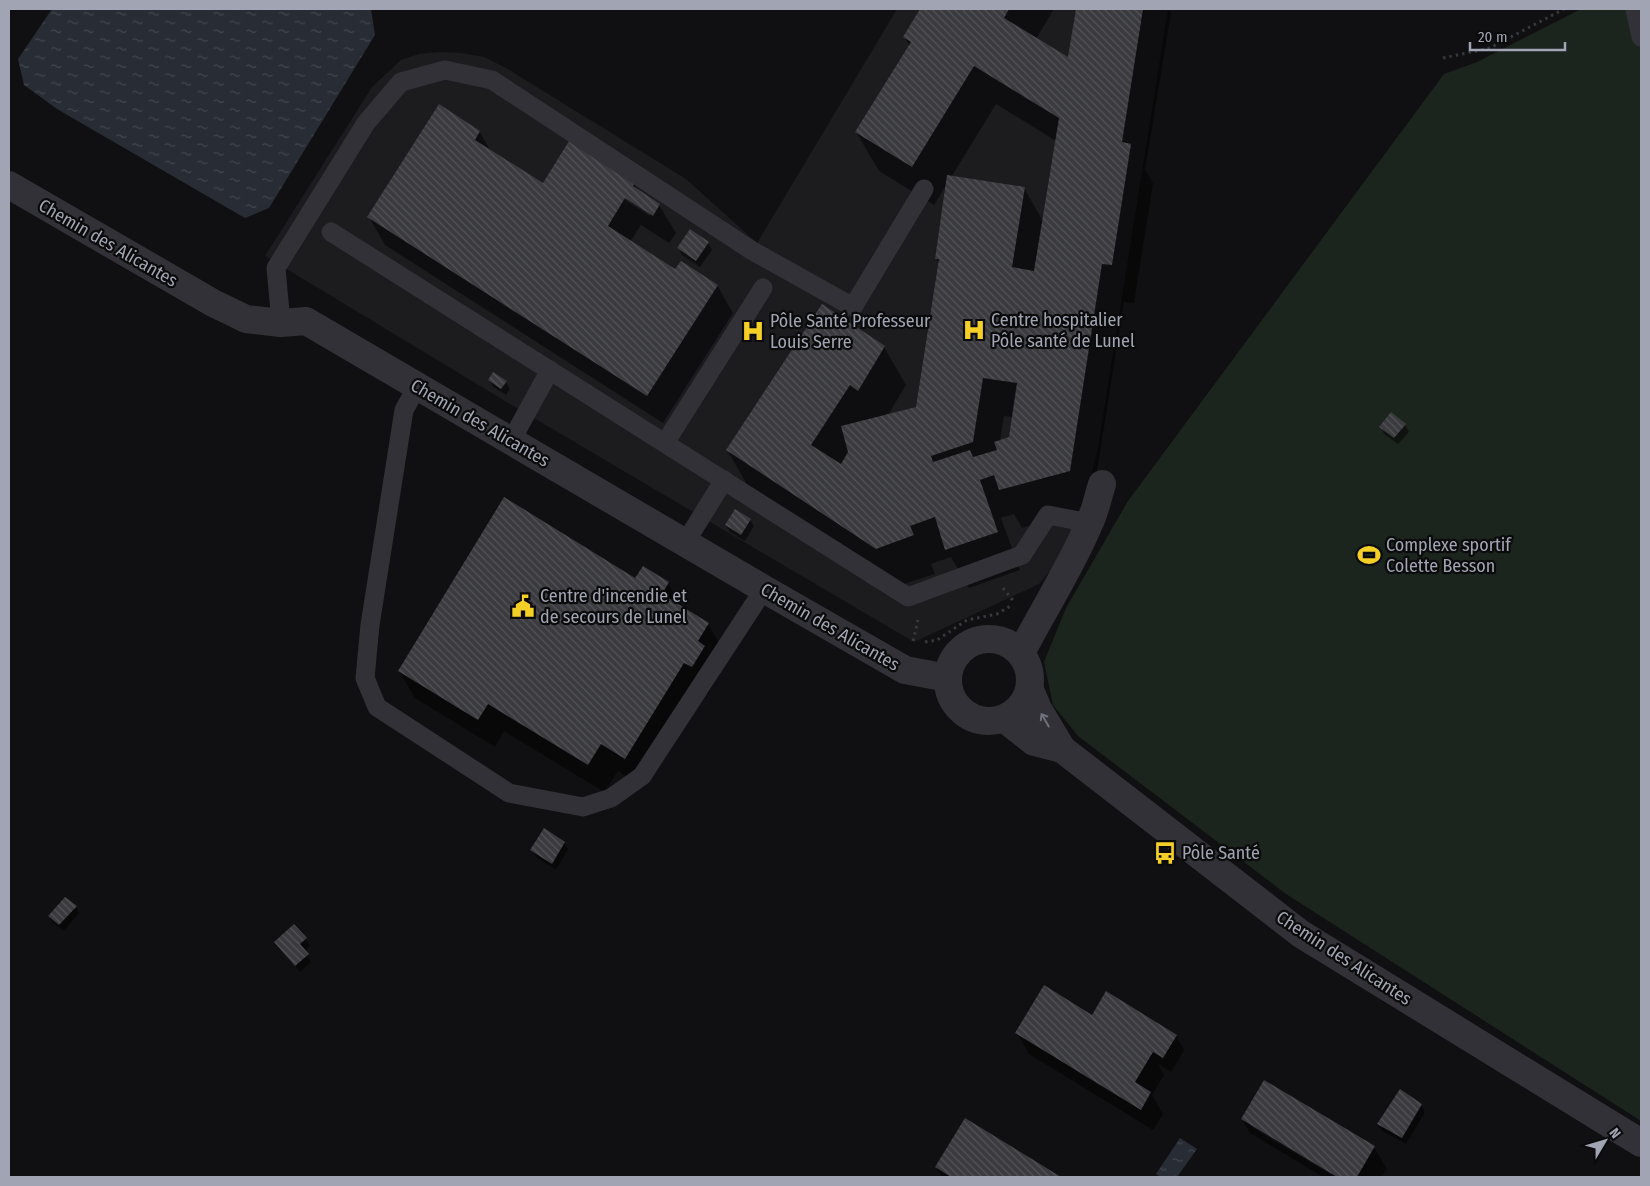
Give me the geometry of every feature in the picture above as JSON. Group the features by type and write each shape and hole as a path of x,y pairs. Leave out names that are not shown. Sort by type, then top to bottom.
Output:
{"street":[{"name":"Chemin des Alicantes","path":"9,185 213,303 246,319 281,324 306,321 905,670 948,678"},
{"path":"1020,653 1057,589 1090,523 1102,484"},
{"path":"983,640 997,640 1010,644 1020,653 1027,664 1031,676 1030,690 1025,702 1016,712 1005,719 992,722 978,720 966,714 956,704 949,692 948,678 951,664 959,652 970,644 983,640"},
{"name":"Chemin des Alicantes","path":"1030,690 1038,709 1062,749 1301,934 1641,1143"},
{"name":"Chemin des Alicantes","path":"1005,719 1034,742 1062,749"}],"lane":[{"path":"1634,9 1641,37"},
{"path":"281,324 276,268 366,123 401,82 445,70 492,80 751,250 852,307 924,189"},
{"path":"331,232 908,597 1022,556 1048,515 1090,523"},
{"path":"665,443 763,288"},
{"path":"511,441 550,370"},
{"path":"417,387 404,410 370,625 365,678 377,707 510,792 583,807 611,798 642,776 764,589"},
{"path":"685,543 724,480"}],"path":[{"path":"1443,58 1490,48 1564,9"},
{"path":"905,670 926,590"}],"shaded area":[{"name":"Pôle Santé Professeur Louis Serre","path":"897,9 1168,9 1097,453 1073,544 1039,584 914,642 515,407 265,256 372,87 401,60 419,54 439,52 484,57 506,68 686,179 757,243"},
{"name":"Complexe sportif Colette Besson","path":"1581,9 1641,9 1641,1121 1286,894 1078,736 1053,705 1044,662 1066,608 1128,501 1444,74 1477,62"}],"water":[{"path":"52,9 371,9 375,35 269,208 245,218 57,109 24,85 18,59"},
{"path":"1180,1138 1197,1149 1177,1177 1161,1177 1156,1174"}],"building":[{"path":"920,9 1009,9 1004,18 1068,57 1076,9 1143,9 1122,142 1131,144 1112,265 1102,264 1070,471 999,490 994,475 980,480 998,532 945,550 935,517 910,526 914,535 876,549 726,450 822,304 885,346 858,391 850,385 811,445 841,464 848,452 841,426 916,407 939,259 935,259 947,175 1025,187 1012,267 1034,271 1059,118 974,66 912,167 855,132 911,42 903,37","holes":["983,378 1017,383 1009,437 994,442 997,450 973,457 970,450 933,462 931,456 973,442"]},
{"path":"439,104 480,131 475,140 543,183 569,141 635,183 633,186 660,204 653,216 625,198 608,226 675,269 681,261 718,285 647,396 367,217"},
{"path":"690,229 709,242 696,261 677,248"},
{"path":"493,372 507,381 501,389 488,380"},
{"path":"1391,412 1406,424 1394,438 1379,427"},
{"path":"504,497 635,578 643,566 669,582 662,594 709,623 698,641 705,646 692,667 684,663 625,759 601,744 588,765 488,704 478,720 398,671"},
{"path":"735,509 751,519 741,535 725,525"},
{"path":"544,828 565,842 552,864 530,850"},
{"path":"65,897 77,906 59,925 48,916"},
{"path":"294,924 307,938 300,944 309,954 295,966 274,942"},
{"path":"1044,985 1092,1015 1106,991 1177,1035 1163,1058 1153,1052 1135,1082 1151,1092 1141,1110 1015,1033"},
{"path":"1264,1080 1375,1146 1357,1177 1337,1177 1241,1119"},
{"path":"1400,1089 1422,1104 1402,1138 1377,1124"},
{"path":"965,1118 1061,1177 951,1177 935,1167"}],"place":[{"name":"Centre hospitalier Pôle santé de Lunel","path":"974,330"},
{"name":"Pôle Santé Professeur Louis Serre","path":"753,331"},
{"name":"Complexe sportif Colette Besson","path":"1369,555"},
{"name":"Centre d'incendie et de secours de Lunel","path":"523,606"},
{"name":"Pôle Santé","path":"1165,853"}]}
